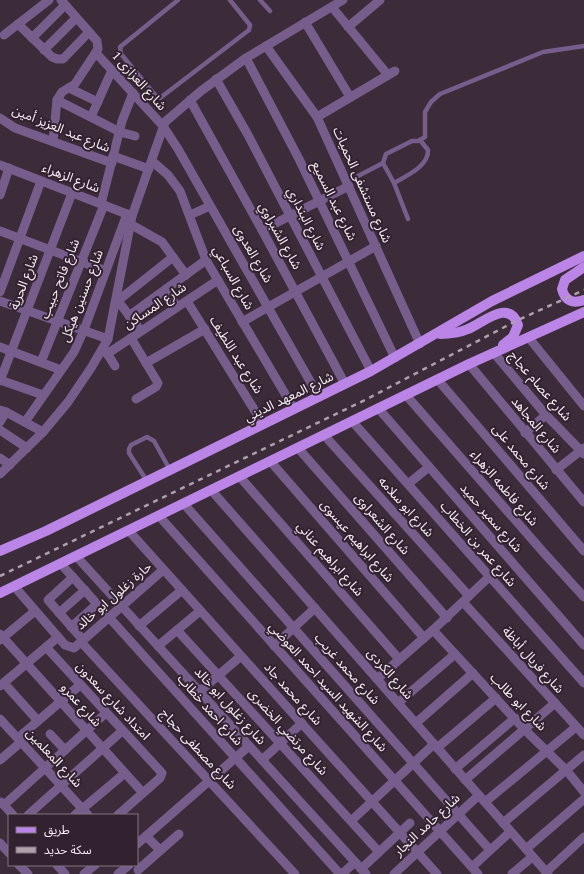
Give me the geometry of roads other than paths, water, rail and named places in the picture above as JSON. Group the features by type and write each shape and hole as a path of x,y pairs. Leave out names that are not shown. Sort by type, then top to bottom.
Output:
{"main road":[{"name":"شارع المعهد الديني","path":"0,551 46,531 147,482 371,371 492,301 584,256"},
{"path":"584,267 564,280 562,290 566,299 570,302 584,300"},
{"path":"0,593 469,364 584,312"},
{"path":"437,334 469,329 494,315 507,313 516,321 517,331 514,337 494,353"}],"street":[{"path":"4,36 49,0"},
{"path":"0,474 43,432 68,402 105,351 117,302 130,218 151,165 162,126 190,100 246,58 343,0"},
{"path":"348,27 380,0"},
{"path":"32,38 63,3 89,32 98,45 96,53 75,84 62,92 57,100 52,141"},
{"path":"317,117 392,73 348,27 332,7"},
{"path":"44,50 76,18"},
{"path":"305,22 350,97"},
{"path":"18,24 44,50 57,60 63,59 89,32"},
{"name":"شارع مستشفى الحميات","path":"266,46 317,117 420,344"},
{"name":"شارع العزازى 1","path":"96,53 162,126"},
{"name":"شارع عبد السميع","path":"246,58 319,201 395,358"},
{"path":"92,117 112,70"},
{"name":"شارع البنداري","path":"216,79 248,135 371,371"},
{"path":"69,88 98,102"},
{"name":"شارع فاتح حبيب","path":"41,362 103,204 120,132 133,93"},
{"path":"57,100 120,132 135,136"},
{"name":"شارع الشبراوي","path":"190,100 345,384"},
{"name":"شارع عبد العزيز أمين","path":"0,118 16,128 113,160 151,165"},
{"name":"شارع العدوى","path":"162,126 269,307 319,397"},
{"name":"شارع الزهراء","path":"0,165 103,204 130,218"},
{"name":"شارع السباعي","path":"151,165 168,175 180,191 206,260 294,409"},
{"path":"0,195 9,168"},
{"path":"0,292 41,181"},
{"path":"262,230 349,186"},
{"name":"شارع الحرية","path":"0,381 72,193"},
{"path":"190,215 210,206"},
{"path":"130,218 162,242 186,274"},
{"name":"شارع حسنين هيكل","path":"25,422 74,352 84,330 106,270 130,218"},
{"path":"0,231 106,270"},
{"path":"242,322 376,246"},
{"path":"117,302 173,257"},
{"path":"129,316 206,260"},
{"name":"شارع المساكن","path":"105,351 131,338 218,280"},
{"path":"166,289 177,307"},
{"name":"شارع عبد اللطيف","path":"187,300 263,424"},
{"path":"0,301 108,339"},
{"path":"117,302 141,331"},
{"path":"146,363 205,329"},
{"path":"131,338 158,384 156,387 136,398"},
{"path":"529,338 584,406"},
{"path":"0,347 61,370"},
{"path":"105,351 115,366"},
{"name":"شارع عصام عجاج","path":"494,353 546,416 583,451"},
{"name":"شارع المجاهد","path":"469,364 584,502"},
{"name":"شارع محمد على","path":"438,380 584,550"},
{"path":"0,381 43,395"},
{"name":"شارع فاطمه الزهراء","path":"406,395 584,597"},
{"name":"شارع سمير حميد","path":"378,408 584,644"},
{"path":"0,422 3,411 43,432"},
{"path":"525,433 546,416"},
{"name":"شارع عمر بن الخطاب","path":"352,421 584,683"},
{"path":"0,430 27,448"},
{"name":"شارع ابو سلامه","path":"324,435 466,599"},
{"name":"شارع الشعراوى","path":"298,448 447,618"},
{"path":"556,470 583,451"},
{"path":"0,458 10,464"},
{"name":"شارع ابراهيم عيسوى","path":"270,462 424,638"},
{"path":"408,484 429,467"},
{"name":"شارع ابراهيم عناني","path":"240,477 400,659"},
{"name":"شارع الكردى","path":"212,490 547,873"},
{"name":"شارع محمد غريب","path":"184,504 490,850"},
{"name":"شارع الشهيد السيد احمد العوضي","path":"159,516 478,874"},
{"name":"شارع محمد جاد","path":"129,531 437,874"},
{"name":"شارع زغلول ابو خالد","path":"76,556 364,872"},
{"name":"شارع احمد خطاب","path":"61,564 341,874"},
{"name":"حارة زغلول ابو خالد","path":"82,641 163,570"},
{"name":"شارع مصطفى حجاج","path":"74,577 49,598 49,602 82,641 295,874"},
{"path":"377,679 447,618 489,577"},
{"path":"14,586 65,645 74,648 82,641"},
{"path":"59,613 85,590"},
{"path":"139,626 182,590"},
{"name":"شارع فريال أباظة","path":"466,599 584,735"},
{"path":"71,627 97,604"},
{"path":"274,646 315,608"},
{"path":"1,637 35,611"},
{"path":"158,646 200,611"},
{"name":"شارع مرتضي الخضرى","path":"177,630 380,852"},
{"name":"شارع ابو طالب","path":"433,630 524,729 567,771 584,792"},
{"name":"شارع عمرو","path":"1,637 143,793"},
{"path":"38,721 2,684 58,637"},
{"name":"امتداد شارع سعدون","path":"46,647 162,774 160,778 143,793"},
{"path":"398,703 455,654"},
{"path":"200,692 241,656"},
{"path":"416,723 473,673"},
{"path":"0,760 38,721 80,684"},
{"path":"351,820 413,763 496,698"},
{"path":"465,780 555,703"},
{"path":"12,814 2,803 45,768 106,713"},
{"path":"455,769 515,718"},
{"name":"شارع المعلمين","path":"0,719 62,786 82,813"},
{"path":"262,760 302,723"},
{"name":"شارع حامد النجار","path":"397,873 458,814 482,799 548,751 576,727"},
{"path":"29,814 122,731"},
{"path":"50,734 65,750"},
{"path":"138,843 249,746"},
{"path":"503,823 584,756"},
{"path":"82,813 125,773"},
{"path":"119,814 143,793"},
{"path":"526,849 584,799"},
{"path":"364,872 380,852 410,823"},
{"path":"472,867 510,832"},
{"path":"138,870 179,834"},
{"path":"146,836 160,850"},
{"path":"547,873 584,837"},
{"path":"512,874 532,857"},
{"path":"341,874 355,862"},
{"path":"21,866 28,874"},
{"path":"59,866 65,874"},
{"path":"84,874 94,866"},
{"path":"118,874 128,866"}],"lane":[{"path":"178,0 120,47 121,54 155,95 160,98 248,30 250,25 230,0"},
{"path":"260,0 270,11"},
{"path":"408,220 394,183 384,163 386,154 412,141 420,140 426,135 424,118 425,112 431,102 440,94 543,52 584,46"},
{"path":"394,183 416,170 426,160 428,150 420,140"},
{"path":"358,176 384,163"},
{"path":"147,482 129,453 129,449 131,445 147,436 154,441 170,470"}],"railway":[{"path":"0,576 365,400 516,321 584,290"}]}
